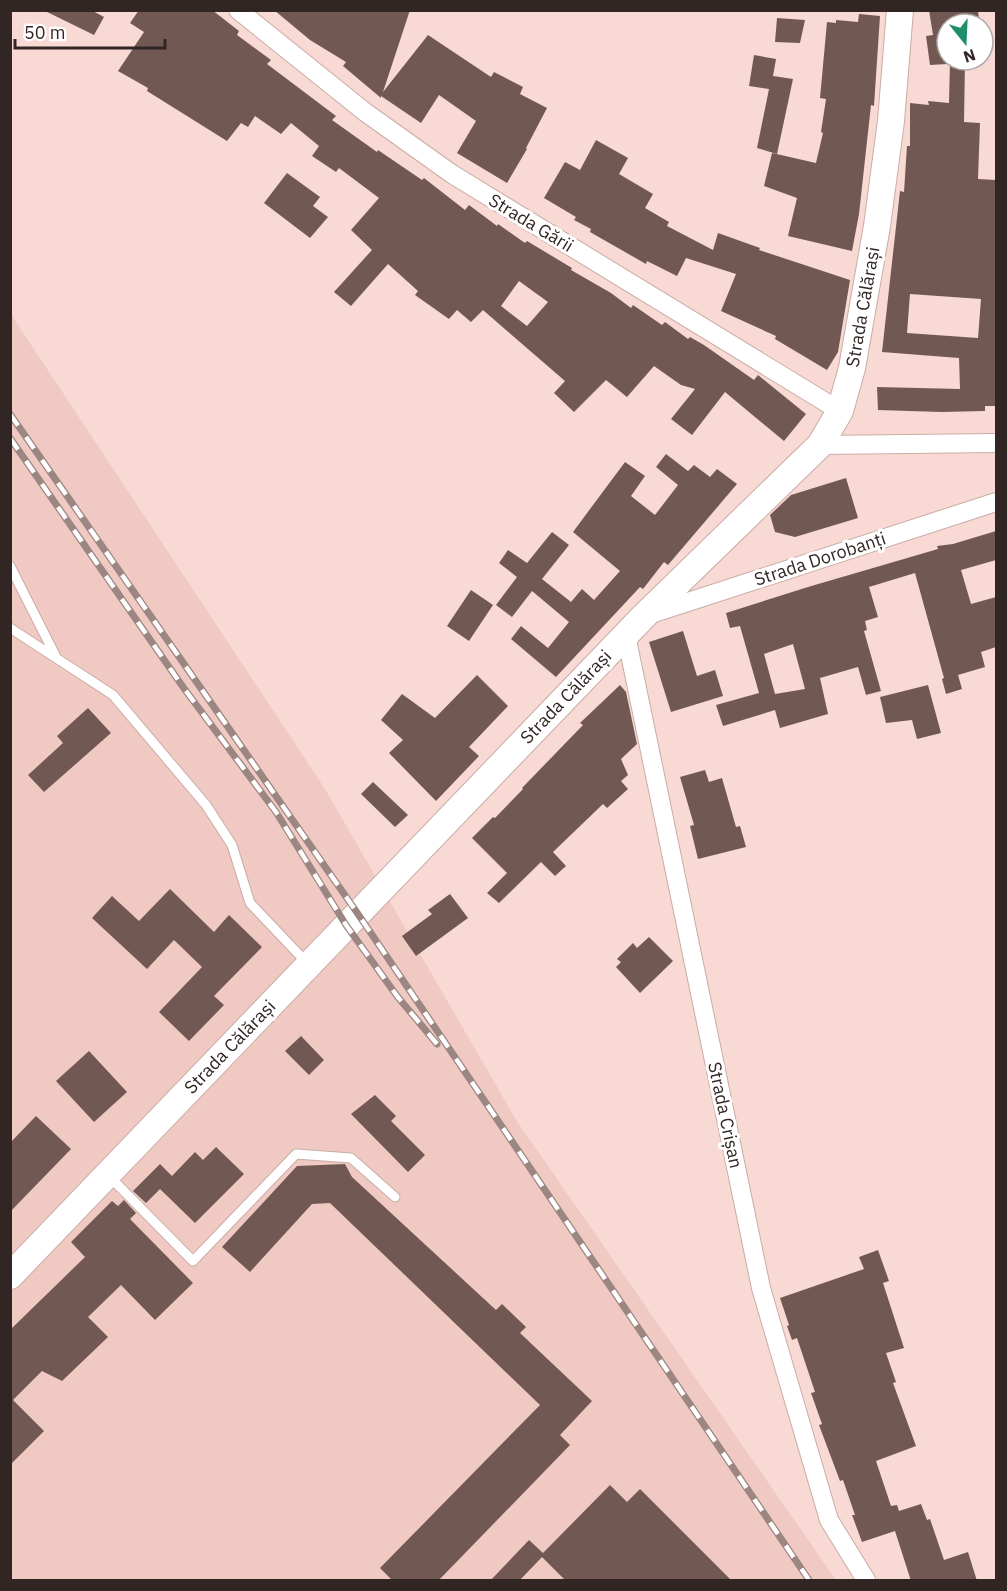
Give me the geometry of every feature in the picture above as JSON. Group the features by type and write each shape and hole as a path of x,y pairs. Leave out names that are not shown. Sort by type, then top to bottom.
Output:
{"main road":[{"name":"Strada Călărași","path":"10,1276 644,616 820,445 840,411 852,368 877,226 891,121 900,10"}],"street":[{"name":"Strada Gării","path":"238,10 365,112 452,174 840,411"},
{"path":"820,445 996,443"},
{"name":"Strada Dorobanți","path":"644,616 996,502"},
{"name":"Strada Crișan","path":"626,635 761,1288 829,1520 866,1581"}],"lane":[{"path":"10,566 56,657"},
{"path":"10,628 113,695 206,805 232,845 250,903 308,965"},
{"path":"108,1174 193,1261 296,1154 351,1158 395,1197"}],"shaded area":[{"path":"10,313 325,789 516,1120 836,1580 11,1580"}],"building":[{"path":"43,10 91,10 104,17 94,35"},
{"path":"139,10 212,10 239,31 237,35 271,60 267,64 336,116 332,120 377,152 378,150 422,180 424,178 465,210 469,205 497,226 498,224 525,243 527,241 572,268 571,270 611,293 631,308 633,305 662,325 665,322 688,339 690,337 704,345 754,380 758,375 806,414 784,441 725,392 692,435 671,419 695,389 681,385 654,366 627,397 606,380 574,412 554,393 565,381 483,310 471,322 457,310 449,319 415,295 418,291 388,264 351,306 334,292 372,250 351,230 379,198 339,168 336,172 312,156 319,146 291,123 281,134 255,116 248,127 241,123 227,141 147,91 148,88 118,71 144,32 130,23","holes":["519,281 548,302 527,326 501,306"]},
{"path":"274,10 410,10 383,92 428,35 491,77 494,72 523,87 520,94 547,108 507,183 457,153 476,121 439,95 421,123 381,96 381,98 343,66 346,62 310,40"},
{"path":"929,10 978,10 978,12 935,12 935,65 930,65 926,36 933,35"},
{"path":"859,14 880,16 874,106 871,105 859,214 852,251 788,236 797,198 764,186 772,153 816,163 823,133 821,132 826,99 820,98 827,22 836,23 836,20 858,22"},
{"path":"777,18 805,20 800,43 775,42"},
{"path":"754,55 776,59 773,76 793,79 777,154 757,148 769,89 749,86"},
{"path":"950,72 965,72 964,122 980,123 978,179 996,180 996,406 985,406 985,411 878,410 877,387 960,389 959,358 882,352 900,191 904,192 907,146 910,146 910,103 929,105 928,101 949,103","holes":["910,294 981,299 978,338 907,333"]},
{"path":"596,140 628,158 619,174 653,194 645,208 669,222 667,226 713,250 718,233 760,248 759,250 850,280 838,352 827,370 775,339 776,336 721,311 736,274 686,258 677,276 647,261 646,264 590,232 591,229 574,220 576,217 544,198 565,162 580,170"},
{"path":"287,173 320,197 313,206 328,217 310,238 264,203"},
{"path":"666,454 688,471 694,465 710,477 717,469 737,484 668,565 664,562 643,589 640,587 556,677 511,639 521,626 548,648 569,622 532,591 512,617 496,605 517,577 499,563 508,550 527,563 552,532 569,545 542,579 571,602 582,589 594,600 620,571 573,532 625,462 645,476 631,496 655,515 678,485 656,467"},
{"path":"846,478 858,518 795,537 775,532 770,515 791,495"},
{"path":"996,531 996,560 961,570 971,604 996,597 996,647 981,652 985,667 958,675 962,689 946,694 942,679 944,678 915,573 869,587 878,617 865,621 867,630 864,631 881,691 866,695 858,667 820,678 828,714 780,728 775,710 723,726 716,705 759,693 740,626 730,628 726,613 938,549 937,546 953,544","holes":["793,644 805,689 775,694 764,654"]},
{"path":"471,590 493,605 469,641 447,626"},
{"path":"683,631 697,676 715,670 723,696 671,712 649,642"},
{"path":"477,675 508,706 469,747 479,756 436,801 389,753 403,740 381,720 402,694 435,718"},
{"path":"620,685 626,692 637,744 621,759 628,775 621,781 628,789 607,808 603,804 553,852 566,866 555,876 541,862 499,903 487,893 507,873 472,838 493,817 495,818 583,725 580,723"},
{"path":"928,685 941,733 917,739 912,720 886,723 880,697"},
{"path":"88,708 111,733 44,792 28,775 63,743 57,736"},
{"path":"705,770 709,782 722,778 736,827 740,826 746,847 698,859 690,826 694,825 680,777"},
{"path":"373,782 408,815 395,827 361,794"},
{"path":"170,889 214,932 229,915 262,947 214,996 224,1005 189,1041 159,1012 202,967 174,940 147,969 92,918 112,896 139,921"},
{"path":"450,894 468,918 416,956 402,936 432,914 428,910"},
{"path":"649,937 673,961 640,993 616,967 621,962 617,959 633,943 637,948"},
{"path":"301,1036 324,1060 309,1075 285,1051"},
{"path":"89,1051 127,1092 94,1122 56,1081"},
{"path":"375,1095 396,1116 391,1121 425,1155 408,1172 351,1114"},
{"path":"36,1116 71,1149 10,1212 10,1143"},
{"path":"216,1147 244,1174 195,1223 160,1189 146,1203 133,1191 160,1164 172,1176 195,1152 203,1160"},
{"path":"345,1164 352,1177 496,1310 502,1304 526,1327 520,1333 592,1401 560,1435 570,1445 438,1581 393,1581 380,1568 540,1405 330,1203 312,1204 250,1272 222,1247 297,1166"},
{"path":"124,1200 136,1213 130,1219 193,1283 155,1320 121,1285 88,1317 108,1337 62,1381 42,1371 13,1400 44,1431 10,1465 10,1330 85,1257 71,1242 112,1201 118,1206"},
{"path":"878,1250 889,1281 883,1283 904,1348 886,1353 896,1382 893,1383 916,1446 876,1461 891,1506 897,1505 899,1511 921,1504 927,1520 930,1519 944,1560 968,1552 977,1581 911,1581 895,1531 862,1542 843,1480 840,1481 819,1425 822,1424 811,1393 815,1392 797,1338 792,1340 787,1326 789,1325 780,1298 864,1269 859,1257"},
{"path":"610,1485 627,1502 640,1489 732,1581 566,1581 542,1557 519,1581 490,1581 529,1540 543,1553"}],"railway":[{"path":"10,414 358,914 809,1580"},
{"path":"10,438 183,687 276,812 346,925 397,996 437,1044"}]}
